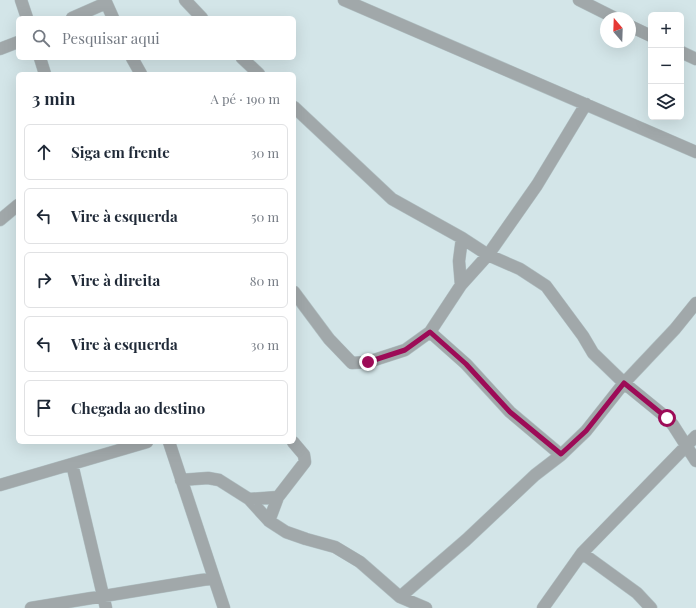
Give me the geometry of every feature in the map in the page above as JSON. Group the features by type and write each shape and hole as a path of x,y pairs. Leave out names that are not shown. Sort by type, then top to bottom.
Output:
{"street":[{"path":"21,0 26,16"},
{"path":"185,0 200,16"},
{"path":"344,0 696,152"},
{"path":"579,0 603,12"},
{"path":"76,16 105,1 112,16"},
{"path":"636,29 648,35"},
{"path":"0,49 16,43"},
{"path":"684,53 696,59"},
{"path":"41,60 44,72"},
{"path":"133,60 140,72"},
{"path":"244,60 257,72"},
{"path":"296,295 329,339 352,363 368,362 405,350 430,332 461,285 488,255 537,185 586,104"},
{"path":"296,109 392,199 462,238 488,255 520,269 546,286 583,336 593,353 624,383 667,418 687,445 696,461"},
{"path":"0,220 16,207"},
{"path":"461,285 459,260 462,238"},
{"path":"400,597 466,540 535,475 586,431 624,383 675,329 696,303"},
{"path":"430,332 466,364 510,412 561,454"},
{"path":"543,608 582,553 696,436"},
{"path":"0,485 140,444"},
{"path":"170,444 224,608"},
{"path":"269,521 278,497 304,462 304,455 295,444"},
{"path":"72,464 106,608"},
{"path":"181,480 208,478 219,480 249,499 269,521 286,532 306,540 335,547 341,550 360,562 400,597 426,608"},
{"path":"249,499 278,497"},
{"path":"582,553 637,592 651,608"},
{"path":"31,608 214,578"}],"route":[{"path":"368,362 405,350 430,332 466,364 510,412 561,454 586,431 624,383 667,418"}]}
